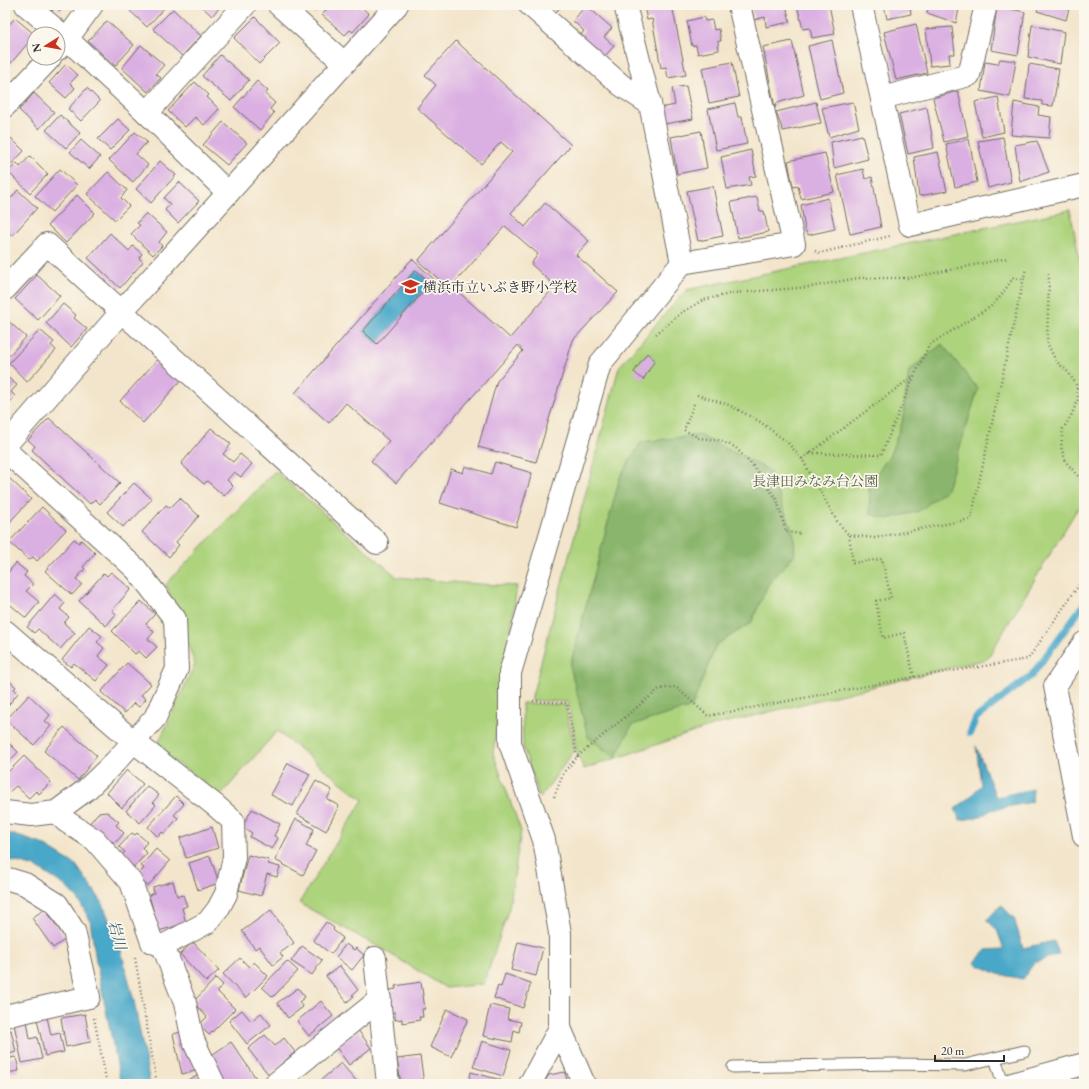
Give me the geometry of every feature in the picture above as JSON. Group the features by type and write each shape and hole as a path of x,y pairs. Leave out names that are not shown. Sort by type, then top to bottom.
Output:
{"street":[{"path":"26,5 45,26"},
{"path":"66,39 92,5"},
{"path":"147,113 245,5"},
{"path":"279,5 344,63"},
{"path":"5,446 122,311 396,5"},
{"path":"530,5 621,85 650,104"},
{"path":"625,5 650,104 682,263"},
{"path":"584,1084 560,1028 560,933 544,840 510,743 510,672 600,364 682,263 794,244 739,5"},
{"path":"861,5 910,225 1084,185"},
{"path":"882,98 969,75 986,5"},
{"path":"66,47 147,113 228,193"},
{"path":"6,102 42,66"},
{"path":"5,289 47,244 377,543"},
{"path":"5,450 136,569 175,619 177,669 155,718 115,762 87,789 56,812 31,815 5,812"},
{"path":"5,631 133,741 233,821 234,857 226,894 218,909 208,922 163,946 152,942 131,882 95,840 67,822 56,812"},
{"path":"1084,644 1055,686 1084,836"},
{"path":"5,878 25,884 57,904 74,932 88,997 5,1016"},
{"path":"163,946 185,1003 193,1040 214,1084"},
{"path":"375,958 388,1084"},
{"path":"275,1084 380,999"},
{"path":"530,1084 560,1028"},
{"path":"1012,1084 1084,1064"}],"lane":[{"path":"733,1067 893,1064 965,1065 1024,1051"},
{"path":"995,1058 1003,1084"}],"path":[{"path":"794,244 820,253 897,234 910,225"},
{"path":"656,334 681,313 703,300 734,293 810,287 858,278 910,278 1008,258"},
{"path":"849,535 874,538 971,520 1026,268"},
{"path":"1048,274 1047,343 1056,361 1067,371 1076,384 1078,398 1072,414 1063,429 1061,447 1066,462 1084,483"},
{"path":"810,453 881,455 914,376 929,345 990,307 1001,296 1013,278 1023,279"},
{"path":"802,459 914,376"},
{"path":"697,395 729,405 759,421 787,442 802,459 835,518 849,535 853,563 882,559 891,598 876,601 883,638 904,633 914,677"},
{"path":"694,404 684,430 699,438 718,440 735,446 754,467 777,500 786,532 802,534"},
{"path":"553,798 564,772 577,757 659,689 676,687 708,716 914,677 1028,659 1079,585 1084,582"},
{"path":"510,700 567,703 577,757"},
{"path":"135,957 157,1084"},
{"path":"88,997 100,1044 106,1084"}],"green space":[{"name":"長津田みなみ台公園","path":"1070,210 1084,282 1084,504 1076,511 987,659 712,726 584,769 578,756 568,702 531,700 619,367 686,290"},
{"path":"942,344 978,389 947,489 919,511 887,519 870,514 869,483 889,457 902,423 909,371"},
{"path":"699,435 769,470 794,535 795,554 768,585 751,623 716,645 692,707 632,725 615,758 588,737 570,666 620,477 641,442"},
{"path":"275,471 397,577 517,586 493,753 521,831 509,908 484,984 446,988 384,950 299,903 363,800 277,731 221,795 156,748 195,664 166,584"},
{"path":"522,703 565,705 575,750 540,798 523,747"}],"water":[{"path":"416,270 431,283 377,344 363,331"},
{"path":"976,746 996,797 1033,789 1032,802 991,810 980,817 960,820 955,809 970,797 981,785"},
{"path":"5,832 42,844 76,865 102,902 121,950 134,1001 150,1084 121,1084 96,961 90,920 78,899 64,885 36,867 5,859"},
{"path":"1001,905 1014,918 1023,948 1054,941 1059,954 1034,963 1023,979 998,974 974,963 986,950 1004,949 997,930 987,920"}],"building":[{"path":"45,5 72,5 68,9 64,6 60,11 56,6 52,11"},
{"path":"124,5 164,5 166,6 147,27"},
{"path":"200,5 222,5 212,16"},
{"path":"307,5 320,5 315,12"},
{"path":"330,5 359,5 369,14 353,32 350,30 345,35 322,15"},
{"path":"548,5 562,5 556,12"},
{"path":"586,5 612,28 604,37 614,46 604,57 580,36 584,31 573,21"},
{"path":"639,5 672,5 686,75 668,78 666,67 661,68 652,19 647,20 644,6 640,7"},
{"path":"686,5 703,5 703,6 687,9"},
{"path":"751,5 786,5 790,22 766,27 765,17 754,20"},
{"path":"797,5 829,5 835,34 812,38 810,28 803,29"},
{"path":"884,5 910,5 911,14 887,19"},
{"path":"929,5 960,5 956,23 927,13"},
{"path":"1039,5 1070,5 1066,20 1037,11"},
{"path":"997,6 1025,12 1018,55 991,50"},
{"path":"173,9 201,36 182,56 153,29"},
{"path":"255,17 280,43 259,64 234,38"},
{"path":"704,17 705,21 712,20 714,30 719,29 721,41 718,41 719,50 698,54 696,45 692,46 687,21"},
{"path":"15,18 26,27 26,45 5,70 5,29"},
{"path":"107,21 134,45 115,66 88,41"},
{"path":"916,24 927,73 896,80 884,32"},
{"path":"1032,25 1064,32 1060,64 1028,57"},
{"path":"952,27 955,54 949,54 950,64 930,66 926,29"},
{"path":"832,40 843,93 820,99 808,46"},
{"path":"456,41 571,145 511,213 525,227 545,203 589,241 576,255 618,292 573,340 536,462 478,447 497,381 523,351 518,345 396,483 371,461 389,441 346,403 329,423 295,393 412,259 447,291 452,286 448,287 418,261 512,152 501,142 481,164 417,108 436,85 425,75","holes":["505,226 538,254 531,264 555,286 510,338 452,286","416,270 431,283 377,344 363,331"]},
{"path":"792,41 804,95 777,103 775,108 763,47"},
{"path":"141,45 164,65 156,74 161,78 148,92 122,68"},
{"path":"220,55 249,80 231,101 202,76"},
{"path":"1000,59 1016,61 1010,97 981,91 985,62 998,64"},
{"path":"732,62 739,97 709,103 702,68"},
{"path":"66,64 78,75 70,83 75,88 66,98 49,83 64,66 66,66"},
{"path":"1029,64 1059,69 1053,106 1042,105 1042,101 1025,99"},
{"path":"257,81 268,91 265,94 275,103 270,109 274,113 260,130 234,107"},
{"path":"195,82 209,95 207,97 219,109 204,125 195,117 185,127 168,111"},
{"path":"686,86 693,119 664,124 661,108 675,105 672,88"},
{"path":"87,88 100,101 81,121 68,109"},
{"path":"958,91 968,136 944,142 933,98"},
{"path":"34,93 54,112 39,129 19,110"},
{"path":"998,97 1004,132 982,137 975,102"},
{"path":"816,102 821,123 783,131 776,112"},
{"path":"853,102 859,128 829,137 822,108"},
{"path":"1014,102 1039,107 1038,115 1051,117 1049,138 1011,135"},
{"path":"735,103 738,117 742,117 747,144 716,150 708,109"},
{"path":"927,107 934,148 908,154 899,114"},
{"path":"60,115 80,133 66,148 46,130"},
{"path":"118,119 130,130 110,150 98,139"},
{"path":"223,122 247,143 227,165 203,145"},
{"path":"701,131 707,168 677,174 671,137"},
{"path":"135,132 147,142 136,154 148,165 133,182 109,160"},
{"path":"8,135 24,151 7,169 5,167 5,138"},
{"path":"862,135 868,159 834,168 831,142"},
{"path":"1003,137 1011,182 988,188 978,141"},
{"path":"969,139 977,182 955,187 946,144"},
{"path":"81,140 100,157 89,169 70,152"},
{"path":"1037,141 1049,172 1020,182 1015,145"},
{"path":"751,150 756,176 749,177 751,185 727,189 721,157"},
{"path":"938,152 947,191 919,196 914,157"},
{"path":"825,153 834,192 801,199 798,186 793,187 788,161"},
{"path":"30,156 48,174 30,193 8,172 17,163 20,167"},
{"path":"160,161 176,175 151,203 136,189"},
{"path":"60,169 77,185 52,212 35,196"},
{"path":"863,169 865,179 872,177 881,227 850,234 837,175"},
{"path":"108,172 127,190 121,198 129,206 115,220 87,194"},
{"path":"179,182 199,201 178,223 165,210 170,204 164,198"},
{"path":"713,186 723,236 698,241 687,191"},
{"path":"18,190 37,208 12,236 5,229 5,205"},
{"path":"77,195 95,213 66,243 48,225"},
{"path":"757,197 760,211 764,211 768,232 738,238 731,202"},
{"path":"828,198 835,229 808,235 805,230 801,205"},
{"path":"146,213 167,232 159,242 162,246 153,255 131,234 140,225 137,223"},
{"path":"110,233 129,251 133,246 142,254 139,258 143,262 120,288 88,258"},
{"path":"37,275 60,296 38,320 15,299"},
{"path":"63,304 76,315 74,318 87,329 71,347 46,323"},
{"path":"5,318 26,337 5,360"},
{"path":"40,330 54,342 51,345 56,350 27,382 9,363"},
{"path":"647,353 655,360 643,380 634,372"},
{"path":"159,358 182,379 143,423 120,401"},
{"path":"5,375 17,385 11,392 15,396 5,408"},
{"path":"49,418 120,483 100,504 95,499 90,504 32,450 35,446 28,440"},
{"path":"211,428 231,444 223,454 233,462 240,454 252,464 241,477 234,472 227,480 233,486 224,496 207,481 204,484 181,464"},
{"path":"495,462 532,473 516,527 440,503 451,469 463,473 465,466 491,474"},
{"path":"8,477 31,499 5,527 5,480"},
{"path":"134,483 152,499 130,522 129,520 123,527 107,512"},
{"path":"180,498 199,516 176,542 179,545 169,557 142,532 166,505 170,508"},
{"path":"42,507 66,530 37,561 33,557 29,560 9,542"},
{"path":"74,539 79,543 81,540 95,553 83,567 85,569 76,579 82,584 72,595 45,571"},
{"path":"16,563 27,572 24,576 33,584 26,591 39,602 26,618 5,600 5,576"},
{"path":"111,572 131,589 112,610 116,614 106,626 79,601 104,573 107,576"},
{"path":"55,594 65,603 60,609 69,617 64,623 75,633 60,649 38,629 34,633 27,627"},
{"path":"141,601 155,614 146,624 154,632 148,639 157,647 146,658 139,651 135,654 112,631"},
{"path":"89,626 102,636 97,642 104,648 98,656 109,665 96,681 74,663 71,667 62,660"},
{"path":"127,663 151,684 141,695 146,699 139,707 134,703 125,713 101,692"},
{"path":"5,677 16,687 14,689 18,693 5,709"},
{"path":"29,695 50,715 45,721 51,726 34,745 6,720"},
{"path":"64,727 97,756 78,780 44,751"},
{"path":"7,741 18,752 5,766 5,743"},
{"path":"24,756 51,782 39,794 36,791 29,798 16,786 9,792 5,788 5,775"},
{"path":"288,763 310,774 293,806 271,795"},
{"path":"127,770 143,784 122,808 107,793"},
{"path":"316,781 332,790 327,799 339,806 326,831 297,814"},
{"path":"147,786 159,795 153,802 156,805 140,823 126,811"},
{"path":"176,796 184,804 174,815 178,818 164,834 162,832 158,837 148,827"},
{"path":"252,809 280,824 274,836 278,838 272,849 250,837 252,833 242,827"},
{"path":"107,812 119,822 116,825 124,833 117,841 112,842 107,837 104,838 89,824 98,813"},
{"path":"296,819 314,829 306,846 316,851 303,875 275,860"},
{"path":"212,827 218,848 186,858 180,838"},
{"path":"132,833 135,835 137,833 147,842 142,848 147,853 134,867 121,856 125,852 119,847"},
{"path":"156,849 170,861 148,886 137,877 144,868 141,866"},
{"path":"248,855 269,860 268,864 280,867 277,877 267,874 261,896 239,890"},
{"path":"210,856 219,883 198,890 189,863"},
{"path":"173,881 177,896 183,895 187,906 182,908 186,923 159,931 149,895 154,893 153,887"},
{"path":"45,909 66,939 53,948 32,918"},
{"path":"271,910 294,943 280,953 283,957 273,965 259,946 255,949 242,931"},
{"path":"326,922 343,938 331,954 313,940"},
{"path":"193,942 219,970 206,982 180,954"},
{"path":"518,942 543,948 536,976 511,970"},
{"path":"346,944 354,950 356,948 364,955 352,970 336,957"},
{"path":"302,946 322,960 312,975 291,961"},
{"path":"240,958 249,967 254,962 268,976 246,998 223,974"},
{"path":"287,961 298,971 273,997 262,987"},
{"path":"340,966 358,990 347,1002 326,976"},
{"path":"505,974 531,983 523,1008 494,998 498,986 501,987"},
{"path":"216,978 223,985 217,991 235,1009 209,1035 199,1025 207,1017 193,1002"},
{"path":"421,982 425,1009 422,1009 423,1017 419,1017 420,1020 402,1023 402,1019 395,1020 395,1012 390,1013 388,999 391,999 390,990 396,989 395,986"},
{"path":"298,988 305,997 299,1002 303,1007 288,1018 277,1003"},
{"path":"321,1001 333,1016 309,1036 297,1021"},
{"path":"490,1005 509,1009 507,1019 521,1022 519,1032 514,1030 512,1042 483,1036"},
{"path":"447,1009 468,1019 451,1057 430,1047"},
{"path":"242,1010 251,1021 261,1013 271,1025 247,1044 229,1021"},
{"path":"85,1014 90,1042 66,1047 61,1018"},
{"path":"47,1017 51,1035 60,1033 64,1052 45,1056 37,1019"},
{"path":"27,1021 30,1039 37,1037 42,1059 22,1063 14,1024"},
{"path":"11,1030 16,1052 5,1055 5,1031"},
{"path":"358,1030 371,1048 349,1065 336,1047"},
{"path":"185,1031 195,1071 182,1074 173,1034"},
{"path":"265,1035 275,1046 284,1038 295,1052 269,1075 248,1049"},
{"path":"482,1041 511,1050 503,1076 473,1067"},
{"path":"231,1042 258,1081 253,1084 225,1084 216,1071 210,1056"},
{"path":"420,1056 424,1084 401,1084 397,1059"},
{"path":"16,1057 19,1071 6,1073 7,1077 5,1077 5,1059"},
{"path":"341,1063 359,1084 324,1084 321,1080"},
{"path":"471,1072 501,1080 500,1084 468,1084"},
{"path":"565,1072 568,1084 543,1084 549,1075"},
{"path":"199,1075 203,1084 180,1084"}],"waterway":[{"path":"970,733 976,718 1031,676 1084,604"}],"place":[{"name":"横浜市立いぶき野小学校","path":"410,287"}],"water label":[{"name":"岩川","path":"117,935"}]}
